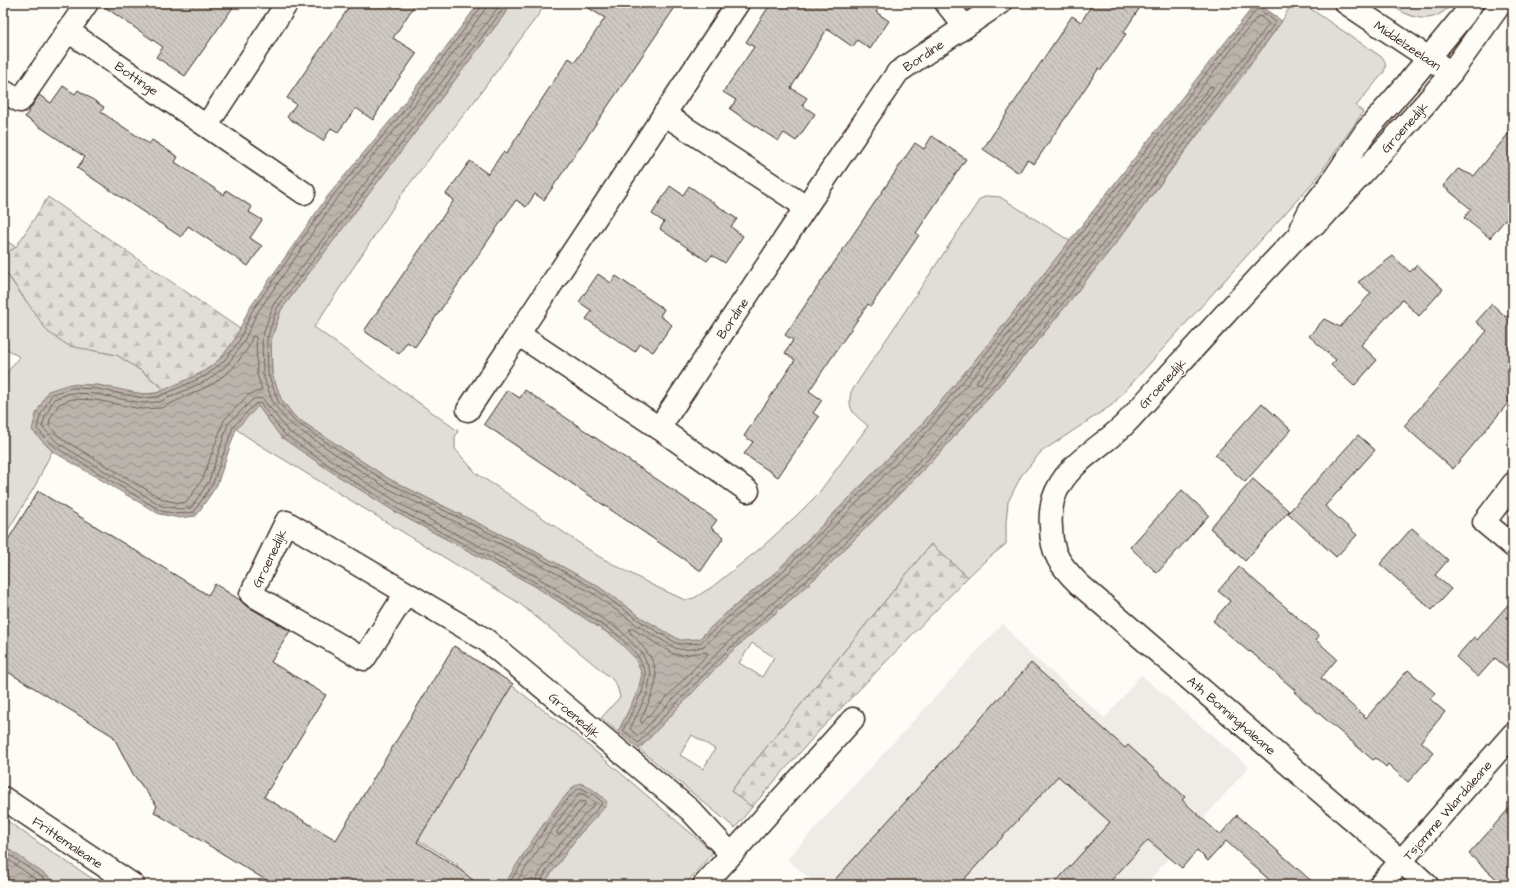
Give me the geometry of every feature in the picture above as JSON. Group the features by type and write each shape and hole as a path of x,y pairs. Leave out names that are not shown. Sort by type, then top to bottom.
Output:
{"street":[{"path":"3,91 20,101 87,3"},
{"path":"207,125 287,3"},
{"path":"468,410 738,3"},
{"path":"946,3 965,27"},
{"name":"Bordine","path":"659,428 898,72 1000,3"},
{"name":"Middelzeelaan","path":"1346,3 1451,73"},
{"name":"Groenedijk","path":"1295,238 1310,210 1329,186 1366,131 1464,15 1472,3"},
{"name":"Groenedijk","path":"1051,536 1050,516 1054,499 1067,474 1084,456 1124,425 1295,238 1321,219 1451,73 1501,3"},
{"name":"Bottinge","path":"68,31 304,193"},
{"path":"664,114 806,207"},
{"path":"518,334 659,428 748,491"},
{"path":"1513,484 1484,522 1513,546"},
{"name":"Groenedijk","path":"406,593 364,659 251,594 286,522 486,640 690,810 731,854"},
{"name":"Ath Bonninghaleane","path":"1051,536 1056,556 1079,584 1427,885"},
{"path":"704,885 853,719"},
{"name":"Tsjomme Wiardaleane","path":"1380,885 1513,734"},
{"name":"Frittemaleane","path":"3,798 133,885"}],"shaded area":[{"path":"1003,623 1020,645 1105,718 1141,675 1249,767 1145,885 817,885 787,859"}],"green space":[{"path":"510,3 547,3 473,103 404,191 314,327 458,431 455,437 455,449 477,474 598,556 652,585 685,600 694,598 712,587 762,547 818,494 868,426 853,412 851,408 851,392 980,199 987,196 1000,197 1070,241 995,336 922,424 776,572 724,615 699,639 680,641 642,618 599,587 536,552 389,479 295,417 281,399 272,374 271,340 281,310 504,15"},
{"path":"1292,3 1302,3 1383,58 1385,62 1384,72 1356,106 1363,112 1317,178 1112,405 1041,452 1021,476 1008,502 1006,544 968,577 931,544 731,791 752,807 735,828 639,749 731,652 821,573 939,454 1041,337 1115,244 1247,70 1282,21","holes":["752,643 774,657 762,677 739,663","692,735 715,749 703,769 680,755"]},
{"path":"1388,3 1453,3 1445,11 1437,15 1429,18 1421,18 1405,13"},
{"path":"48,197 240,329 226,352 200,373 165,390 143,372 117,355 69,346 48,332 3,268 3,256 16,247"},
{"path":"3,239 16,247 3,256"},
{"path":"3,268 25,300 87,349 117,355 143,372 165,390 149,394 122,391 97,385 32,430 52,451 35,486 5,535 3,534 3,378 19,357 3,346"},
{"path":"258,406 281,437 335,474 399,514 533,585 614,637 635,658 642,674 638,691 618,732 601,718 620,697 617,686 612,679 519,603 236,429"},
{"path":"1513,478 1513,520 1493,501"},
{"path":"931,544 968,577 819,731 752,807 731,791"},
{"path":"497,674 582,740 713,852 685,885 543,885 578,836 604,808 574,786 558,805 504,885 462,885 457,864 400,829"},
{"path":"3,818 49,850 102,885 3,885"}],"water":[{"path":"479,3 510,3 504,15 281,310 271,340 272,374 281,399 295,417 389,479 536,552 599,587 642,618 680,640 699,639 724,615 776,572 922,424 995,336 1256,3 1282,21 1115,244 1041,337 939,454 821,573 731,652 639,749 618,732 638,691 642,674 635,658 614,637 533,585 399,514 335,474 281,437 258,406 236,429 217,485 196,516 180,518 159,514 52,451 32,430 36,414 48,391 70,384 97,385 143,394 157,393 204,372 221,358 235,339 249,309 327,197 395,115"},
{"path":"580,783 587,786 607,802 604,808 578,836 543,885 504,885 551,814 572,789"},
{"path":"3,845 60,885 12,885 3,879"}],"building":[{"path":"99,3 236,3 185,76 156,57 163,47"},
{"path":"352,3 416,3 393,38 417,53 388,94 373,120 356,108 338,132 331,128 323,141 287,117 296,104 287,98"},
{"path":"580,3 678,3 544,200 535,194 526,207 516,200 415,347 407,342 399,354 364,331 454,200 446,194 470,161 488,174 503,152 506,154 569,58 575,62 605,18"},
{"path":"771,3 882,3 876,12 889,21 870,49 857,40 853,47 827,29 791,88 807,98 802,105 815,114 796,141 784,133 778,141 730,109 736,100 723,92 754,47 746,42"},
{"path":"1093,3 1143,3 1123,33 1126,34 1101,70 1099,68 1034,164 1027,160 1019,173 983,149 1072,16 1081,22"},
{"path":"63,86 75,94 78,90 104,107 101,112 149,144 152,140 178,157 175,162 224,195 226,190 252,207 249,212 262,220 250,238 262,246 248,266 188,226 181,237 77,168 85,157 25,117 39,95 51,103"},
{"path":"1513,128 1513,210 1490,238 1464,218 1471,209 1443,186 1458,169 1474,176"},
{"path":"932,136 966,159 916,233 919,235 871,306 868,304 809,391 822,400 813,413 819,417 778,477 744,454 753,442 744,436 795,360 785,353 793,340 785,335 915,143 924,149"},
{"path":"670,186 683,195 689,186 737,219 731,227 743,236 725,263 712,255 707,261 660,229 664,222 652,214"},
{"path":"1393,256 1410,272 1417,265 1443,289 1419,316 1402,300 1361,345 1377,360 1354,386 1331,365 1336,360 1309,336 1324,319 1340,327 1371,293 1358,282"},
{"path":"598,274 611,283 616,276 664,309 660,316 672,325 653,352 640,344 635,352 586,319 592,311 579,302"},
{"path":"1492,304 1506,317 1513,312 1513,397 1453,469 1404,426 1487,331 1476,322"},
{"path":"507,390 520,398 525,390 717,520 711,528 724,537 701,571 484,424"},
{"path":"1262,403 1291,430 1245,482 1215,455"},
{"path":"1358,435 1375,450 1325,506 1357,535 1336,557 1288,513"},
{"path":"1253,479 1289,511 1245,561 1210,528"},
{"path":"1182,490 1209,515 1157,573 1130,547"},
{"path":"38,491 208,595 215,584 240,600 245,605 290,631 271,662 326,695 264,797 336,840 454,646 513,684 417,842 459,868 479,885 274,885 154,812 157,806 133,774 113,736 3,669 3,548"},
{"path":"1412,528 1448,560 1435,575 1451,589 1432,610 1380,564"},
{"path":"1239,567 1319,636 1316,640 1337,659 1321,678 1366,718 1408,670 1435,693 1430,699 1445,712 1421,741 1434,753 1408,782 1388,764 1386,767 1376,758 1373,760 1294,692 1296,691 1250,651 1249,652 1213,621 1230,601 1218,591"},
{"path":"1513,599 1513,673 1495,658 1478,677 1456,657 1474,637 1477,640"},
{"path":"1031,663 1125,748 1128,745 1185,797 1182,800 1220,835 1237,815 1316,885 1275,885 1226,841 1208,861 1197,850 1182,868 1148,840 1107,885 1053,885 1110,822 1058,776 959,885 830,885"},
{"path":"1513,804 1513,885 1503,885 1469,854"}]}
